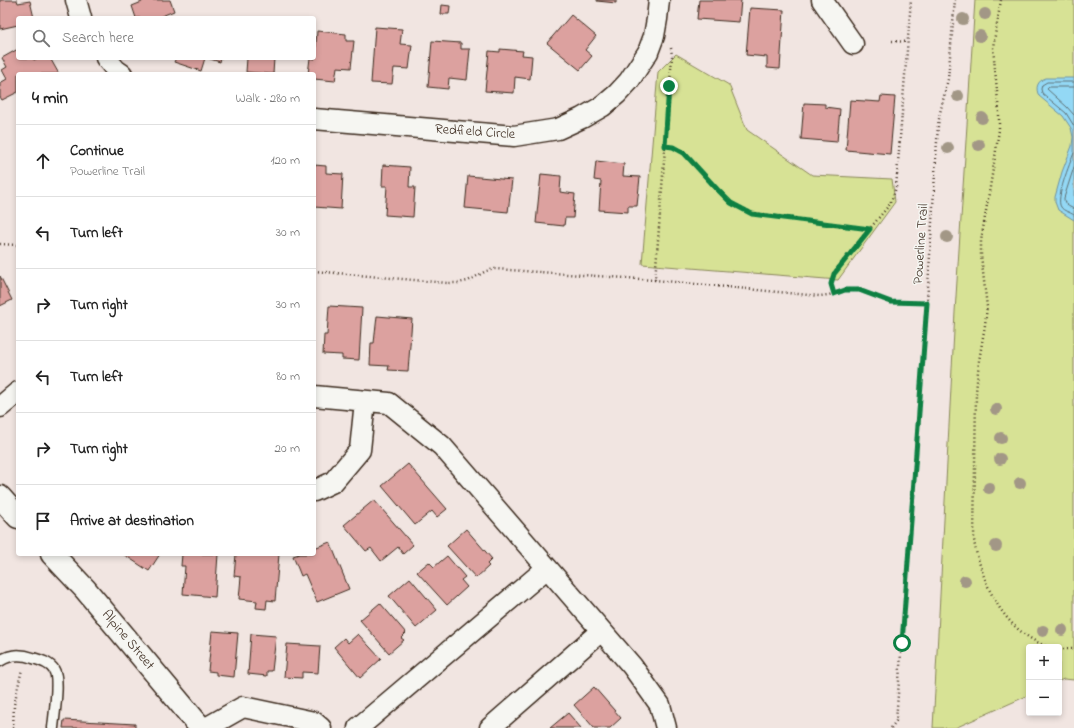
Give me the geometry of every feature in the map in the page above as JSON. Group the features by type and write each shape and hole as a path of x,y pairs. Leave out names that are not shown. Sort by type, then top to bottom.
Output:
{"street":[{"path":"76,0 80,16"},
{"name":"Redfield Circle","path":"316,119 514,136 558,128 582,118 603,106 629,81 648,52 654,36 659,0"},
{"path":"822,0 853,44"},
{"path":"108,60 119,72"},
{"path":"0,407 16,394"},
{"path":"316,396 389,403 442,446 632,666 660,705 666,728"},
{"path":"316,490 333,482 360,450 365,401"},
{"path":"0,497 16,515"},
{"name":"Alpine Street","path":"54,556 84,589 201,728"},
{"path":"358,728 547,568"},
{"path":"490,728 601,631"},
{"path":"206,728 243,707 314,722 321,728"}],"lane":[{"path":"0,661 5,657 16,655 29,656 45,662 54,670 57,680 53,728"}],"path":[{"path":"834,294 831,284 834,274 890,204 896,188 911,0"},
{"name":"Powerline Trail","path":"891,728 896,721 927,303 938,125 948,79 955,0"},
{"path":"1001,0 993,47 999,113 998,135 981,241 986,325 979,361 976,392 976,456 973,530 977,554 990,593 1009,620 1022,633 1042,644"},
{"path":"892,41 908,42"},
{"path":"655,280 672,56 671,48"},
{"path":"665,146 673,147 684,153 731,203 752,214 870,229"},
{"path":"0,244 16,245"},
{"path":"316,271 458,283 468,281 486,271 495,269 655,280 819,296 834,294 845,290 859,290 891,302 927,303"},
{"path":"1062,649 1074,649"},
{"path":"13,728 14,705 22,666"}],"green space":[{"path":"975,0 1074,0 1074,680 1062,680 1062,644 1026,644 1026,696 955,728 933,728 955,312"},
{"path":"676,54 729,85 747,130 812,175 892,179 895,202 838,280 642,264 658,72"}],"water":[{"path":"1074,78 1074,220 1058,210 1055,202 1062,172 1072,146 1073,137 1071,128 1063,116 1039,96 1037,90 1038,85 1043,79"}],"building":[{"path":"0,0 17,0 18,3 30,1 34,16 16,16 16,25 0,29"},
{"path":"142,0 170,0 174,11 162,16 135,16 132,6 142,2"},
{"path":"616,0 616,3 597,1"},
{"path":"699,0 741,0 739,22 697,19"},
{"path":"442,5 450,6 449,14 441,14"},
{"path":"750,8 784,10 780,69 767,68 767,57 746,55"},
{"path":"571,15 596,36 585,50 592,56 580,70 547,43"},
{"path":"375,27 402,29 400,44 412,45 409,69 394,68 392,84 371,83"},
{"path":"317,31 346,34 346,41 354,41 351,68 337,67 335,81 316,79 316,72 308,72 310,60 316,60"},
{"path":"432,41 461,43 461,49 470,49 467,80 449,78 448,89 428,87"},
{"path":"500,49 523,51 522,55 532,56 530,79 515,77 514,93 485,91 489,51 500,52"},
{"path":"16,50 16,60 51,60 58,72 16,72 16,93 2,100 0,97 0,83 7,79 2,70 7,67 2,58"},
{"path":"175,60 204,60 201,71 174,62"},
{"path":"247,60 274,60 273,72 246,72"},
{"path":"881,96 895,97 890,154 846,150 850,100 880,102"},
{"path":"804,103 825,104 825,107 840,109 837,142 801,139"},
{"path":"596,161 624,164 623,176 640,177 637,206 628,206 628,212 599,210 601,181 594,180"},
{"path":"316,165 326,166 326,173 343,174 341,209 316,207"},
{"path":"383,165 410,167 409,187 415,187 413,217 385,215 387,186 382,186"},
{"path":"541,174 561,176 560,192 575,194 573,218 565,218 564,226 536,223"},
{"path":"468,176 512,180 508,212 465,208"},
{"path":"0,276 12,300 0,306"},
{"path":"329,306 362,308 359,360 342,359 342,355 323,354 324,335 327,335"},
{"path":"377,316 412,319 408,371 388,370 389,366 370,365 371,343 374,343"},
{"path":"408,464 447,509 437,517 432,511 415,525 382,486"},
{"path":"374,500 413,545 403,554 398,547 381,561 371,548 366,551 344,525"},
{"path":"466,529 492,559 487,564 489,566 476,578 447,546"},
{"path":"330,542 349,589 317,602 305,574 301,576 293,556 316,556 316,547"},
{"path":"126,556 159,556 149,571"},
{"path":"182,556 218,556 215,597 183,594 185,566 181,566"},
{"path":"236,556 279,556 275,601 267,600 266,609 256,608 257,601 239,599 241,577 234,576"},
{"path":"447,556 465,577 461,580 467,587 447,605 417,572 429,562 434,567"},
{"path":"410,578 437,610 416,628 389,596"},
{"path":"380,603 406,633 401,638 404,640 389,653 360,620"},
{"path":"212,631 238,633 234,677 216,675 216,672 208,671"},
{"path":"251,634 276,636 272,671 267,671 267,676 248,674"},
{"path":"358,634 381,659 360,678 334,647 344,638 348,643"},
{"path":"287,644 320,646 318,673 302,672 302,678 284,677"},
{"path":"594,687 621,718 610,728 594,728 574,705"},
{"path":"568,713 581,728 550,728"},
{"path":"64,720 135,724 135,728 63,728"}],"route":[{"path":"669,86 665,146 673,147 684,153 731,203 752,214 870,229 834,274 831,284 834,294 845,290 859,290 891,302 927,303 902,643"}]}
